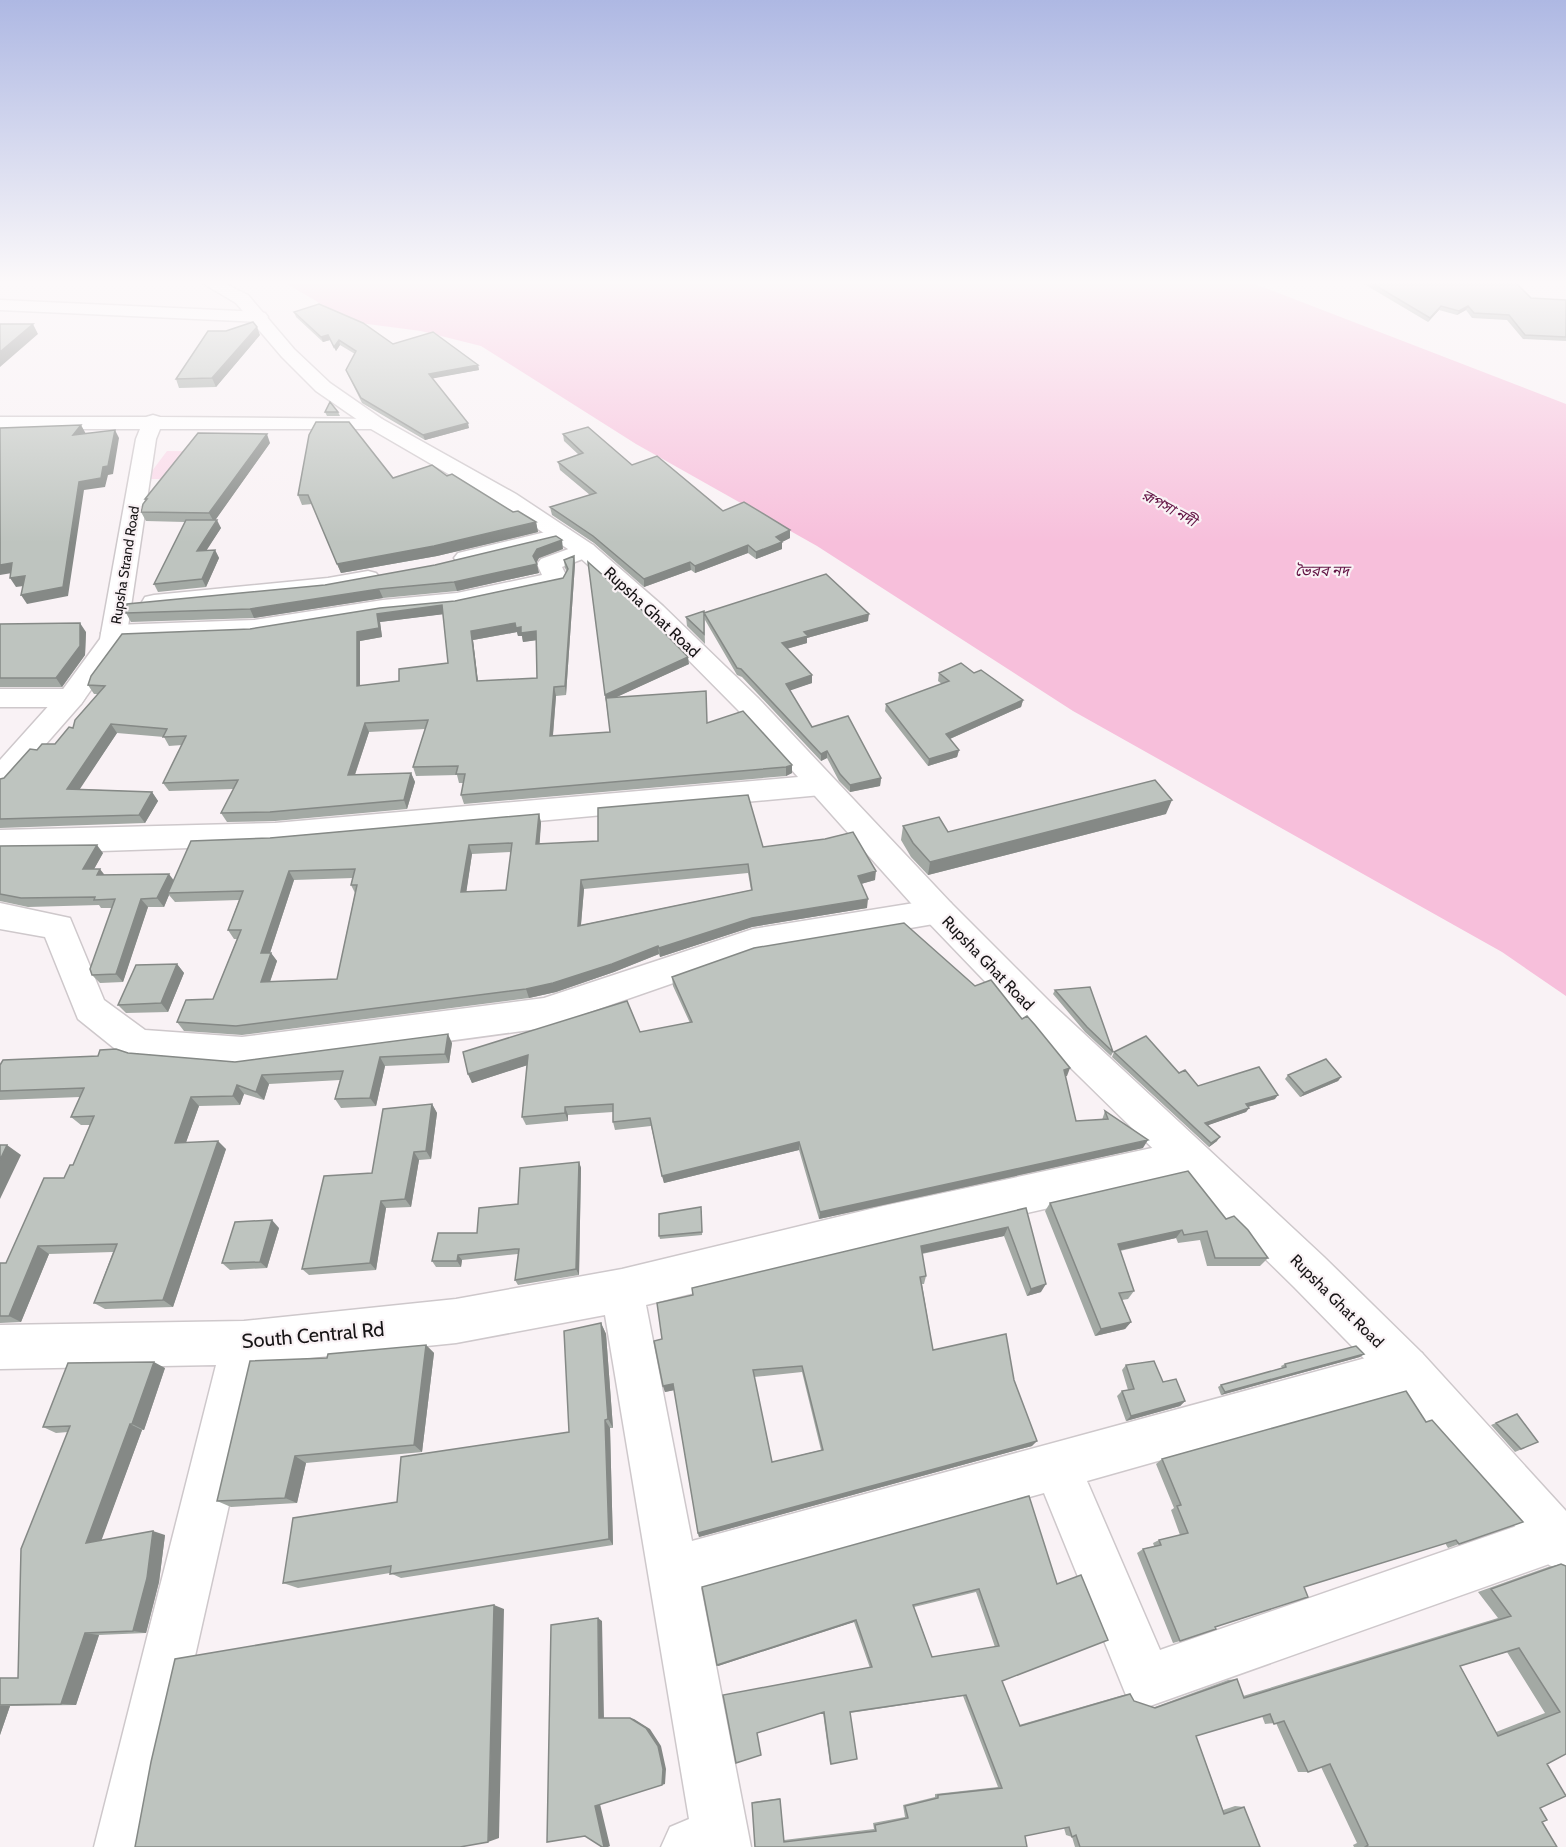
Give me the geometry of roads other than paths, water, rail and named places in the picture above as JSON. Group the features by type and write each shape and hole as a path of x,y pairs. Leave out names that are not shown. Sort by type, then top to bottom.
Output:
{"street":[{"name":"Rupsha Ghat Road","path":"306,370 323,387 375,423 508,499 574,543 662,618 748,704 939,912 1038,1013 1406,1369 1562,1543"},
{"path":"0,423 153,421 375,423"},
{"name":"Rupsha Strand Road","path":"0,778 71,698 113,640 146,439 153,421"},
{"path":"448,562 574,543"},
{"path":"114,633 254,628 383,607 457,600 556,579 549,564 574,543"},
{"path":"117,606 328,585 394,573"},
{"path":"0,698 71,698"},
{"path":"0,841 72,841 275,834 821,785"},
{"path":"0,916 58,927 90,1009 137,1045 242,1053 544,1013 753,942 939,912"},
{"name":"South Central Rd","path":"0,1347 244,1343 456,1321 622,1290 883,1226 1189,1158"},
{"path":"622,1290 673,1571 711,1845"},
{"path":"123,1847 244,1343"},
{"path":"673,1571 1406,1369"},
{"path":"1056,1465 1147,1681 1562,1543"}],"water":[{"name":"ভৈরব নদ","path":"519,370 1478,370 1566,404 1566,996 1502,952 1073,711 817,546 636,444"}],"water label":[{"name":"রূপসা নদী","path":"1169,508"}]}
